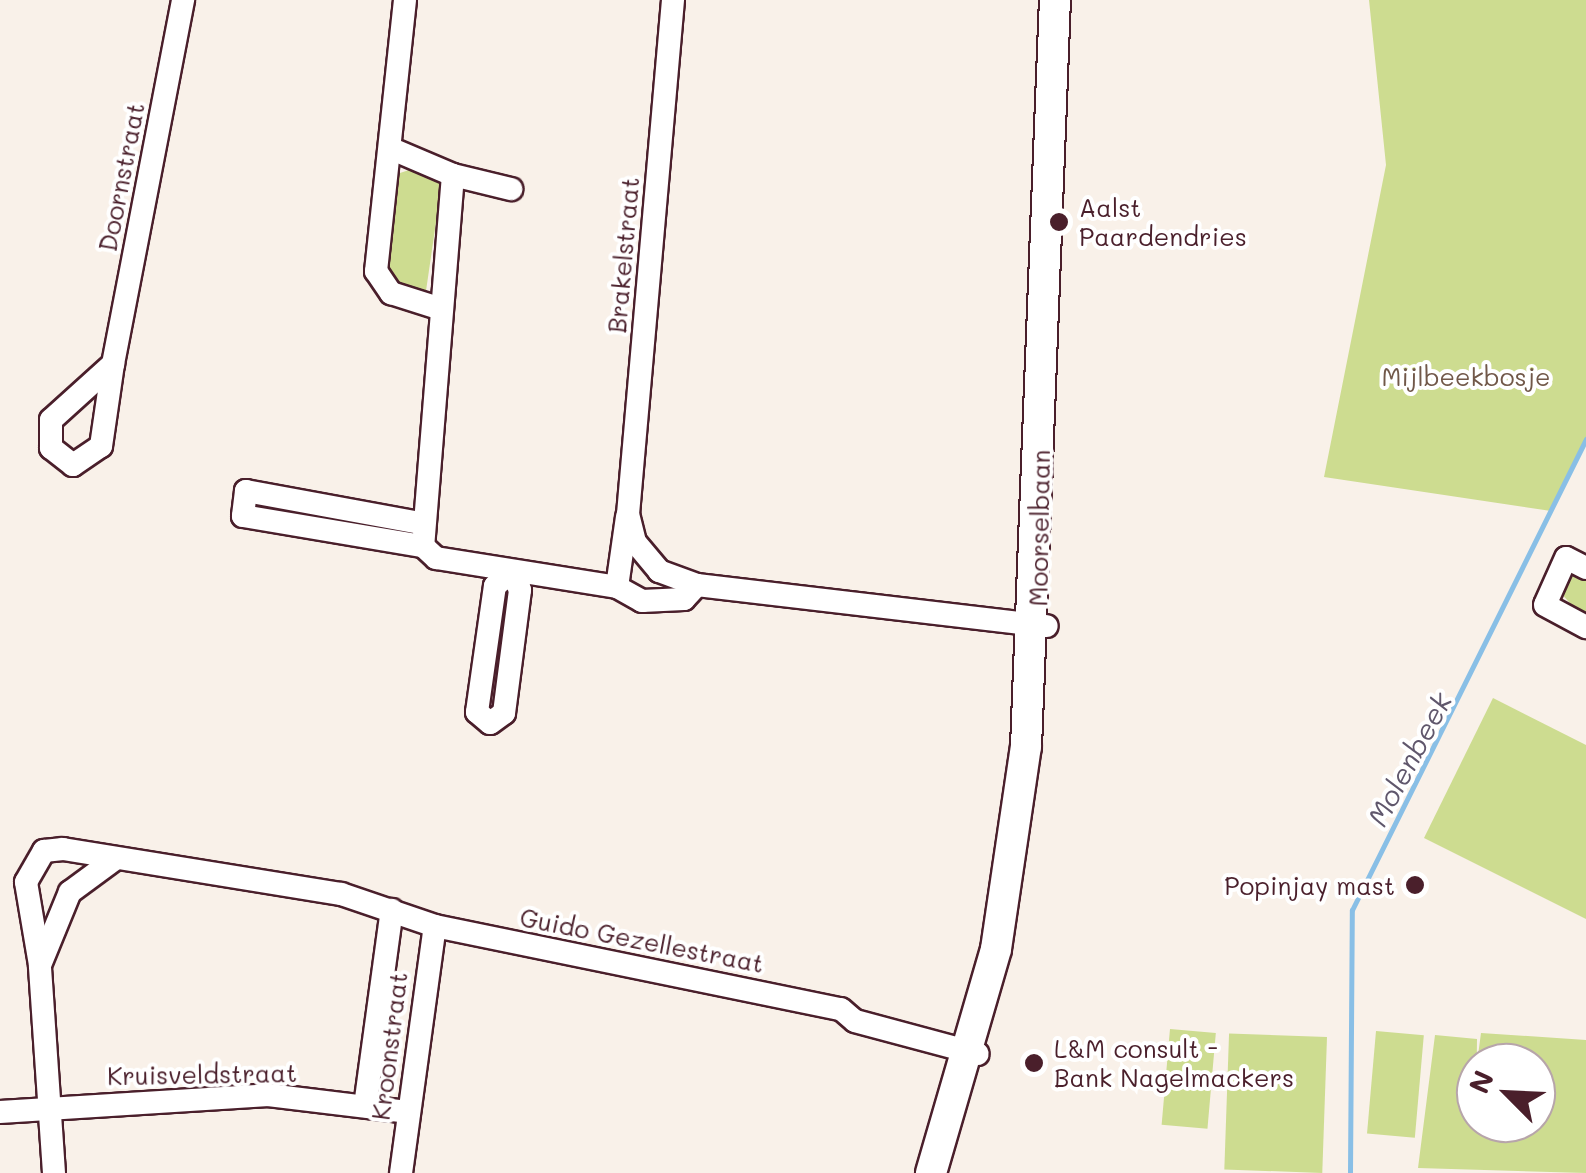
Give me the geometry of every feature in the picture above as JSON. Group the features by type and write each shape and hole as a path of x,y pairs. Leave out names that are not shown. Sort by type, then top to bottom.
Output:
{"main road":[{"name":"Moorselbaan","path":"913,1173 974,1053 1010,876 1042,625 1055,0"},
{"name":"Moorselbaan","path":"931,1173 947,1112"}],"street":[{"name":"Doornstraat","path":"113,364 183,0"},
{"path":"405,0 380,286 441,310"},
{"name":"Brakelstraat","path":"673,0 628,514 617,587 665,604 697,585"},
{"path":"392,149 454,175 511,189"},
{"path":"454,175 422,535 436,558 617,587"},
{"path":"246,491 422,535 243,516 246,491"},
{"name":"Brakelstraat","path":"628,514 646,560 697,585 1042,625"},
{"path":"1586,568 1566,558 1545,605 1586,627"},
{"path":"511,572 520,590 506,696 490,723 477,712 495,586 511,572"},
{"name":"Guido Gezellestraat","path":"54,1173 55,1105 40,965 24,894 36,860 63,849 256,876 392,910 435,926 841,1009 855,1021 974,1053"},
{"path":"40,965 70,892 115,859"},
{"name":"Kroonstraat","path":"365,1106 392,910"},
{"name":"Kroonstraat","path":"401,1173 435,926"},
{"name":"Kruisveldstraat","path":"0,1112 55,1105 268,1095 409,1112"}],"green space":[{"name":"Mijlbeekbosje","path":"1369,0 1586,0 1586,439 1551,511 1324,477 1386,165"},
{"path":"412,169 442,181 426,291 395,284 387,269 397,174"},
{"path":"1586,575 1586,621 1559,591 1567,576"},
{"path":"1493,698 1586,745 1586,919 1424,838"},
{"path":"1170,1029 1216,1033 1207,1129 1162,1125"},
{"path":"1376,1031 1424,1035 1415,1138 1367,1134"},
{"path":"1481,1033 1586,1040 1586,1173 1418,1168 1435,1035 1477,1039 1477,1043 1456,1043 1456,1143 1556,1143 1556,1043 1480,1043"},
{"path":"1229,1034 1327,1037 1322,1173 1224,1169"}],"waterway":[{"name":"Molenbeek","path":"1350,1173 1352,910 1586,439"}],"place":[{"name":"Aalst Paardendries","path":"1059,222"},
{"name":"Popinjay mast","path":"1415,885"},
{"name":"L&M consult - Bank Nagelmackers","path":"1034,1063"}]}
